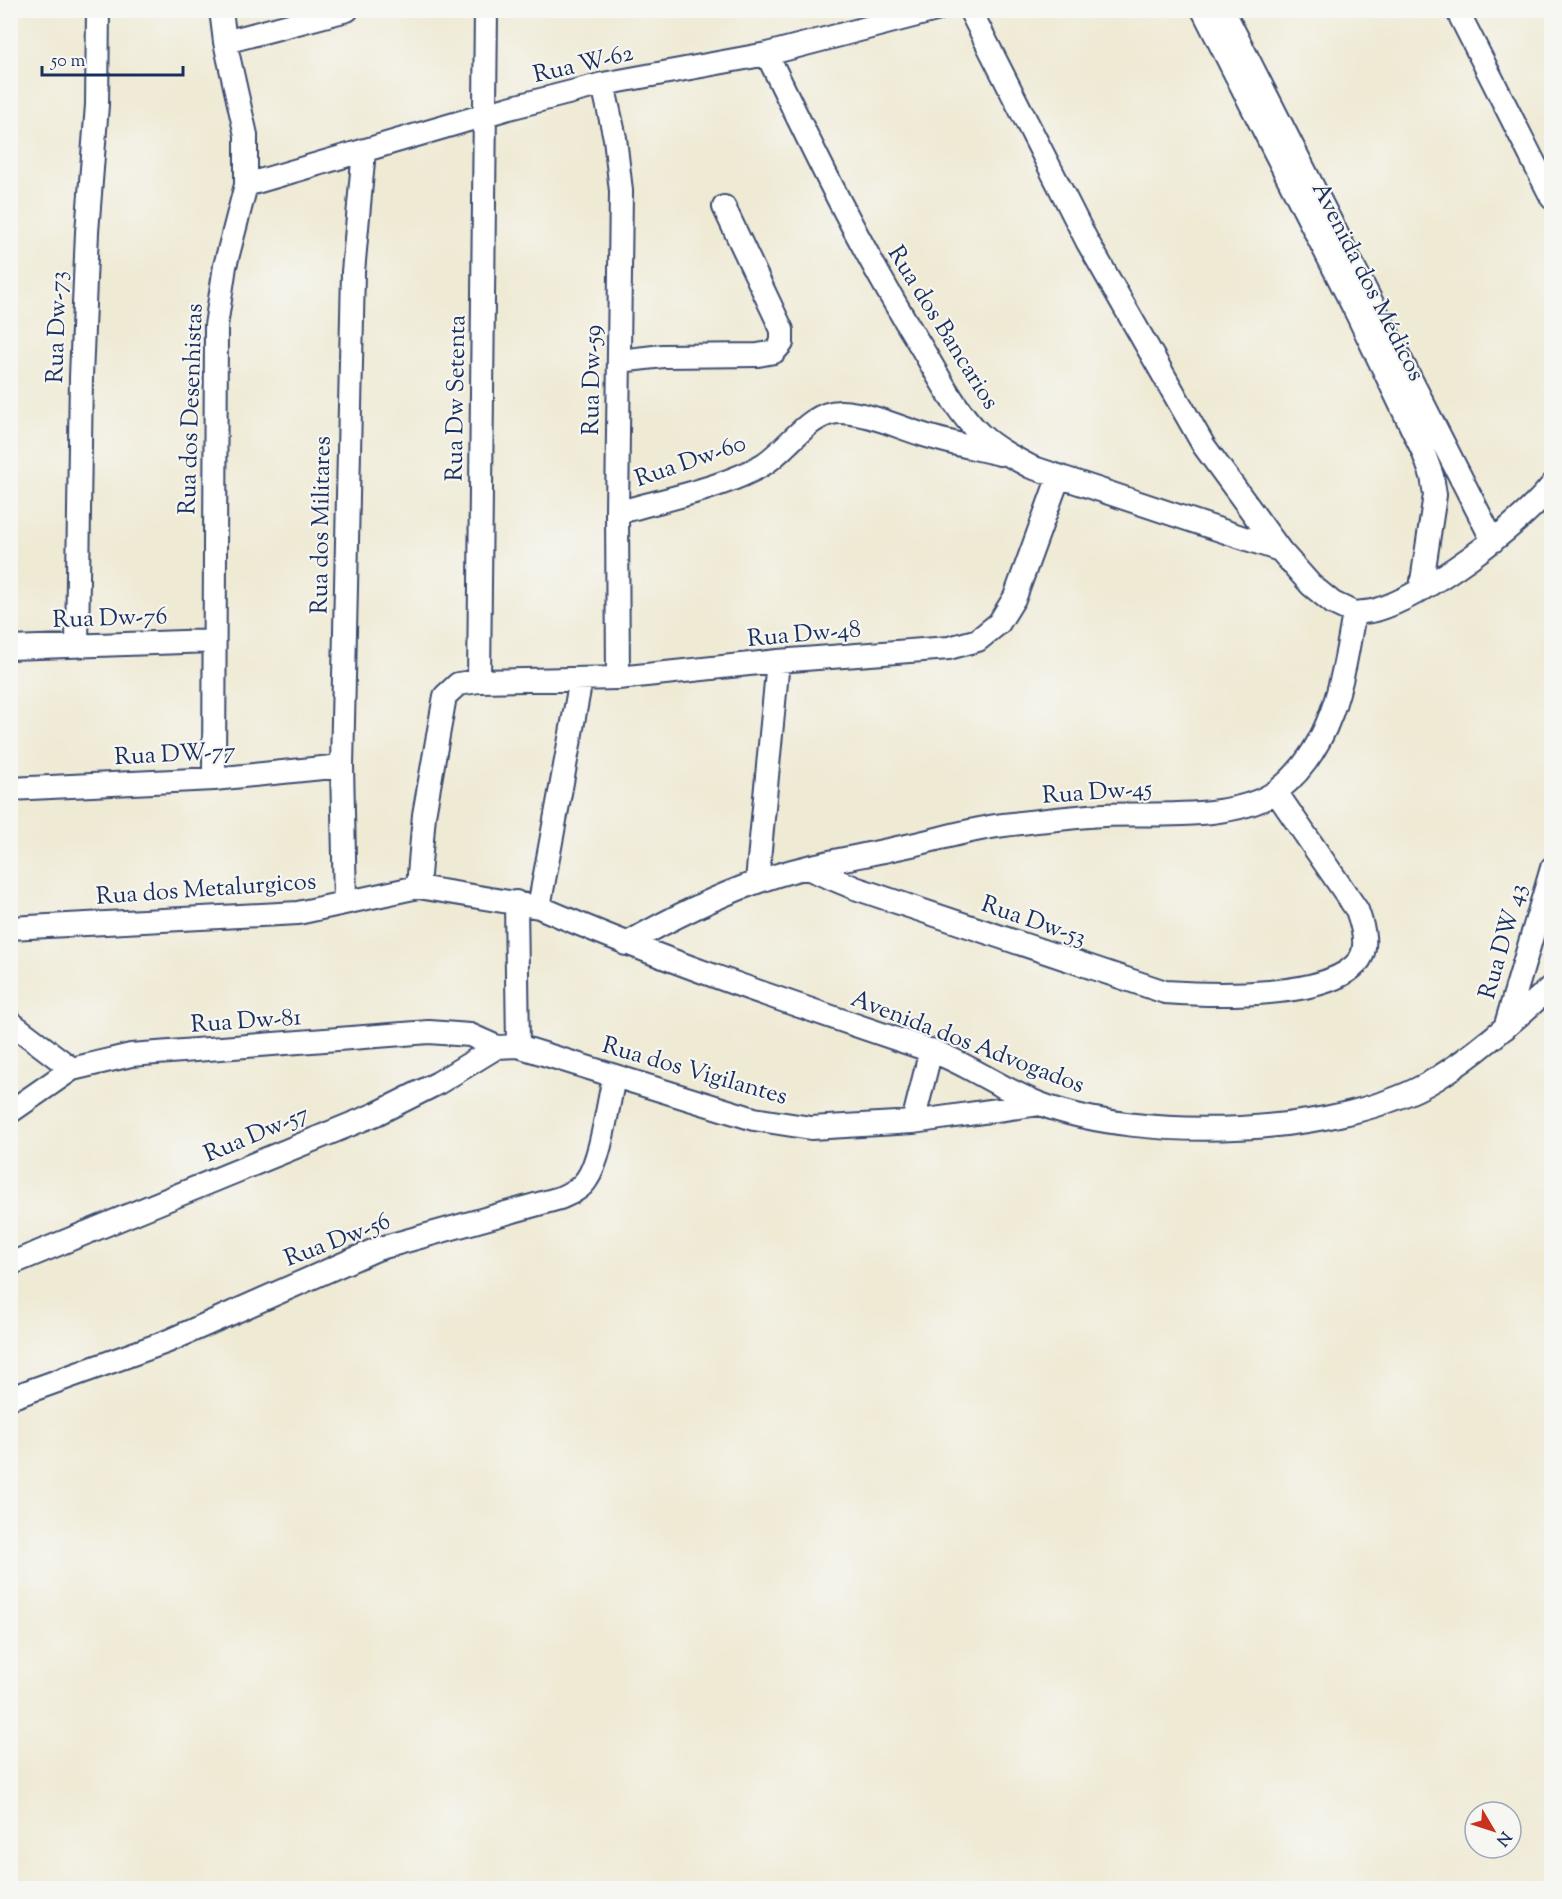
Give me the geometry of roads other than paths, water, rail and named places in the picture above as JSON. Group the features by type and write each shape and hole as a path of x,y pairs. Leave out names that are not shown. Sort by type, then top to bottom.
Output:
{"street":[{"name":"Rua Dw-73","path":"77,645 81,377 87,232 97,105 98,10"},
{"name":"Rua dos Desenhistas","path":"214,779 212,641 216,326 225,266 246,185 246,135 225,42 221,10"},
{"path":"225,42 347,10"},
{"name":"Rua Dw Setenta","path":"479,681 486,10"},
{"name":"Rua W-62","path":"246,185 486,115 603,84 767,54 936,10"},
{"path":"969,10 1087,241 1204,446 1280,550 1311,585 1333,603 1353,613 1376,610 1421,588 1493,541 1538,502 1551,485"},
{"name":"Avenida dos Médicos","path":"1203,10 1306,193"},
{"name":"Avenida dos Médicos","path":"1223,10 1306,193 1393,367 1493,541"},
{"path":"1457,10 1551,198"},
{"name":"Rua dos Bancarios","path":"767,54 832,190 879,278 960,411 981,435 1010,456 1059,476 1280,550"},
{"name":"Rua Dw-59","path":"603,84 615,138 621,191 616,513 618,678"},
{"name":"Rua dos Militares","path":"345,902 342,766 353,272 364,150"},
{"path":"1525,150 1551,156"},
{"path":"619,360 663,356 758,355 774,352 782,343 782,330 724,207"},
{"name":"Avenida dos Médicos","path":"1393,367 1432,476 1434,515 1421,588"},
{"name":"Rua Dw-60","path":"616,513 735,478 763,464 790,444 815,419 839,412 864,415 928,436 1010,456"},
{"name":"Rua Dw-48","path":"418,887 424,815 442,706 450,689 458,684 479,681 618,678 778,661 950,648 978,640 999,623 1015,597 1059,476"},
{"path":"1276,792 1302,766 1326,730 1343,679 1353,613"},
{"name":"Rua Dw-76","path":"10,648 212,641"},
{"path":"757,881 778,661"},
{"path":"539,907 581,679"},
{"name":"Rua DW-77","path":"10,789 214,779 342,766"},
{"name":"Rua Dw-45","path":"626,944 668,920 757,881 807,868 1002,825 1102,816 1212,812 1246,805 1276,792"},
{"name":"Rua Dw-53","path":"807,868 876,895 1165,992 1206,995 1250,993 1324,982 1347,974 1361,957 1364,931 1356,910 1276,792"},
{"name":"Rua DW 43","path":"1504,1029 1551,868"},
{"name":"Avenida dos Advogados","path":"418,887 539,907 701,973 931,1050 1039,1104 1076,1114 1139,1125 1239,1128 1306,1120 1373,1107 1435,1080 1504,1029 1551,986"},
{"name":"Rua dos Metalurgicos","path":"10,928 298,913 418,887"},
{"path":"507,1046 516,902"},
{"path":"10,1023 72,1069"},
{"name":"Rua Dw-81","path":"10,1112 72,1069 131,1055 429,1032 470,1035 507,1046"},
{"name":"Rua dos Vigilantes","path":"507,1046 754,1119 810,1128 913,1122 1039,1104"},
{"name":"Rua Dw-57","path":"10,1264 376,1114 507,1046"},
{"path":"913,1122 931,1050"},
{"name":"Rua Dw-56","path":"10,1398 166,1342 377,1249 560,1198 577,1190 588,1179 594,1164 614,1078"}]}
